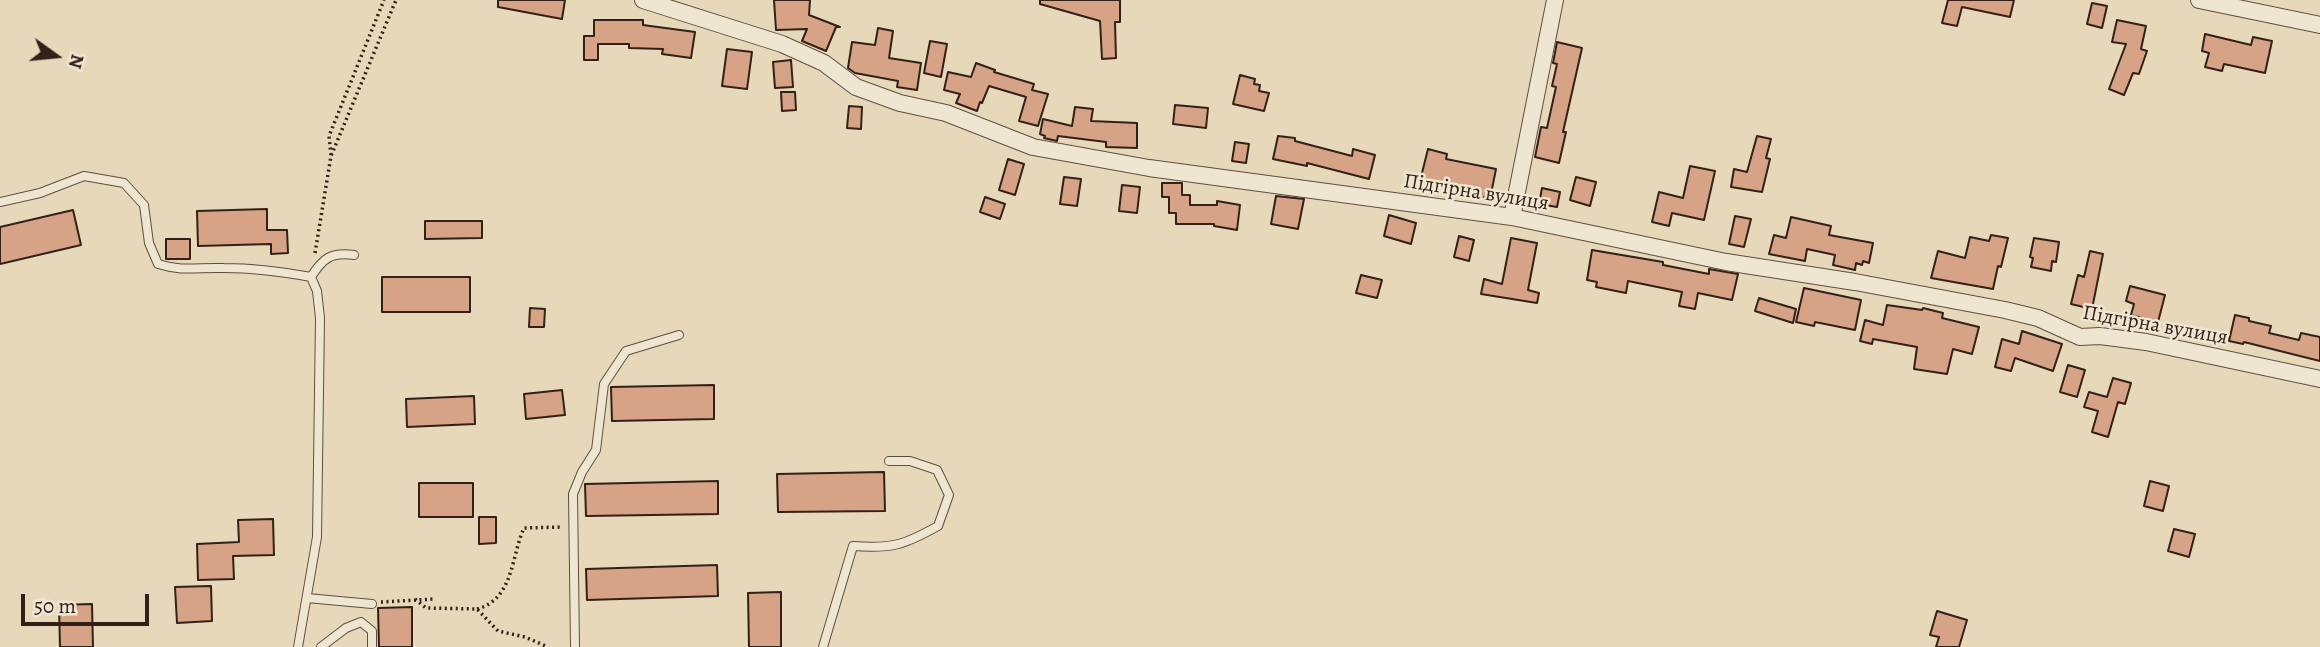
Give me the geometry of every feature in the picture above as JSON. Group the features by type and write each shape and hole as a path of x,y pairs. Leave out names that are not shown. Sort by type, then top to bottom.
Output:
{"street":[{"name":"Підгірна вулиця","path":"643,0 782,44 824,63 856,87 900,103 946,113 1033,147 1149,168 1512,217 1727,262 2005,310 2038,318 2080,337 2100,336 2146,342 2320,379"},
{"path":"1512,217 1555,0"},
{"path":"2199,0 2320,25"}],"lane":[{"path":"0,202 40,193 84,176 124,183 144,205 149,243 158,264 178,270 223,268 280,271 312,278"},
{"path":"298,647 317,537 320,318 317,291 312,278 320,263 337,253 354,255"},
{"path":"575,647 573,494 582,472 596,450 604,384 626,351 679,335"},
{"path":"824,647 853,546 878,548 908,542 938,526 949,495 937,470 910,461 889,461"},
{"path":"307,598 372,604"},
{"path":"321,647 346,628 361,622 372,631 372,647"}],"path":[{"path":"331,156 329,136 384,0"},
{"path":"312,278 331,156 396,0"},
{"path":"415,599 425,608 477,609 489,606 504,589 524,528 573,527"},
{"path":"372,604 434,599"},
{"path":"477,609 498,631 525,637 548,647"}],"building":[{"path":"498,0 565,0 562,19 498,7"},
{"path":"774,0 810,0 809,15 840,27 836,27 826,51 802,41 807,29 776,30"},
{"path":"1040,0 1120,0 1120,22 1115,22 1116,58 1102,59 1100,21 1040,4"},
{"path":"1948,0 2014,0 2010,17 1962,7 1957,26 1942,23"},
{"path":"2092,3 2107,6 2102,28 2087,24"},
{"path":"594,20 643,20 643,25 695,32 691,58 662,54 663,49 629,48 629,44 598,44 598,60 584,60 584,36 594,36"},
{"path":"2117,20 2146,26 2141,49 2147,51 2139,74 2133,73 2124,95 2109,89 2126,44 2112,42"},
{"path":"878,28 893,31 889,58 921,63 917,90 897,87 898,81 855,73 848,68 852,42 875,45"},
{"path":"2205,34 2251,45 2253,37 2272,41 2265,73 2224,64 2222,71 2205,67 2209,53 2202,51"},
{"path":"930,41 947,44 941,77 924,73"},
{"path":"1557,42 1582,48 1563,132 1566,132 1559,163 1535,157 1541,127 1547,128 1556,87 1552,86 1557,64 1553,63"},
{"path":"727,49 752,52 747,89 722,86"},
{"path":"791,60 793,87 775,88 773,62"},
{"path":"976,63 995,70 994,72 1034,84 1032,90 1048,94 1038,126 1019,121 1026,97 989,86 977,111 956,103 960,94 944,90 948,72 971,77"},
{"path":"1240,75 1255,79 1254,84 1260,85 1259,91 1269,93 1264,111 1233,104"},
{"path":"781,92 795,92 796,110 782,111"},
{"path":"1175,105 1208,108 1206,128 1173,124"},
{"path":"849,106 862,107 861,129 847,128"},
{"path":"1075,107 1093,109 1091,121 1137,123 1137,148 1106,147 1106,142 1058,136 1057,141 1044,138 1045,136 1040,134 1043,119 1072,126"},
{"path":"1278,136 1295,138 1295,141 1352,156 1353,149 1375,155 1369,179 1307,163 1307,166 1273,159"},
{"path":"1757,136 1771,139 1766,158 1770,159 1762,192 1731,187 1734,169 1747,172"},
{"path":"1235,142 1249,144 1246,163 1232,161"},
{"path":"1428,149 1447,154 1446,159 1496,169 1490,199 1439,186 1438,190 1419,185"},
{"path":"1008,159 1024,164 1015,195 999,190"},
{"path":"1690,166 1715,171 1704,220 1672,213 1669,226 1652,222 1659,192 1683,198"},
{"path":"1064,177 1081,179 1077,206 1060,204"},
{"path":"1576,177 1596,182 1590,206 1570,200"},
{"path":"1162,183 1182,183 1182,195 1190,195 1190,205 1217,205 1217,201 1240,205 1237,230 1214,224 1176,224 1176,213 1169,213 1169,197 1162,197"},
{"path":"1122,185 1140,187 1137,213 1119,211"},
{"path":"1542,188 1560,192 1557,207 1539,204"},
{"path":"1276,196 1304,199 1298,229 1271,224"},
{"path":"985,197 1005,204 1000,219 980,212"},
{"path":"267,209 267,230 287,230 288,253 271,254 271,244 198,246 197,211"},
{"path":"73,210 81,245 0,264 0,227"},
{"path":"1389,215 1416,223 1411,244 1384,236"},
{"path":"1735,216 1751,219 1744,247 1729,244"},
{"path":"1791,217 1831,226 1829,235 1873,243 1869,263 1856,263 1855,270 1833,265 1835,255 1807,249 1805,261 1769,254 1774,235 1786,238"},
{"path":"425,221 482,221 482,238 425,239"},
{"path":"1991,235 2008,238 1993,289 1931,278 1938,251 1965,258 1970,237 1989,241"},
{"path":"1459,236 1474,240 1469,261 1454,257"},
{"path":"1511,238 1537,243 1528,290 1539,293 1537,303 1481,294 1484,279 1502,284"},
{"path":"2034,238 2059,242 2056,262 2052,261 2051,271 2031,267"},
{"path":"166,239 190,239 190,259 166,259"},
{"path":"1592,250 1663,262 1663,265 1709,274 1709,269 1738,274 1732,300 1698,293 1695,309 1679,306 1682,292 1628,281 1626,293 1596,287 1597,282 1587,280"},
{"path":"2090,251 2103,254 2092,309 2071,304 2078,275 2084,277"},
{"path":"1361,275 1382,280 1377,298 1356,293"},
{"path":"382,277 470,277 470,312 382,312"},
{"path":"2130,286 2165,295 2158,322 2131,315 2134,304 2126,301"},
{"path":"1804,288 1861,300 1855,330 1815,322 1814,326 1796,322"},
{"path":"1759,298 1796,309 1793,323 1755,311"},
{"path":"1887,305 1923,308 1943,313 1942,318 1979,327 1972,354 1953,349 1947,374 1914,369 1917,347 1873,339 1872,344 1860,341 1865,320 1883,325"},
{"path":"530,308 545,309 544,327 529,327"},
{"path":"2235,315 2271,326 2269,333 2299,340 2301,333 2320,337 2320,361 2244,342 2229,341"},
{"path":"2022,331 2062,344 2053,371 2015,358 2011,371 1995,367 2002,339 2019,344"},
{"path":"2068,365 2085,370 2077,397 2060,392"},
{"path":"2113,378 2131,383 2125,404 2118,402 2108,437 2092,432 2098,411 2084,407 2089,392 2107,397"},
{"path":"714,385 714,419 612,421 611,387"},
{"path":"562,390 565,415 526,419 524,394"},
{"path":"474,396 475,424 407,427 406,399"},
{"path":"884,472 885,511 778,512 777,474"},
{"path":"718,481 718,514 586,516 585,484"},
{"path":"2150,481 2169,486 2163,511 2144,506"},
{"path":"419,483 473,483 473,517 419,517"},
{"path":"479,517 496,517 496,543 479,544"},
{"path":"273,519 274,555 233,556 234,579 198,580 197,544 239,542 238,520"},
{"path":"2174,529 2195,534 2189,557 2168,551"},
{"path":"717,565 718,596 587,600 586,569"},
{"path":"211,586 212,621 177,623 175,587"},
{"path":"781,592 781,647 749,647 748,593"},
{"path":"92,604 93,647 60,647 59,605"},
{"path":"412,607 412,647 379,647 378,608"},
{"path":"1937,611 1967,620 1959,647 1936,647 1939,637 1930,635"}]}
